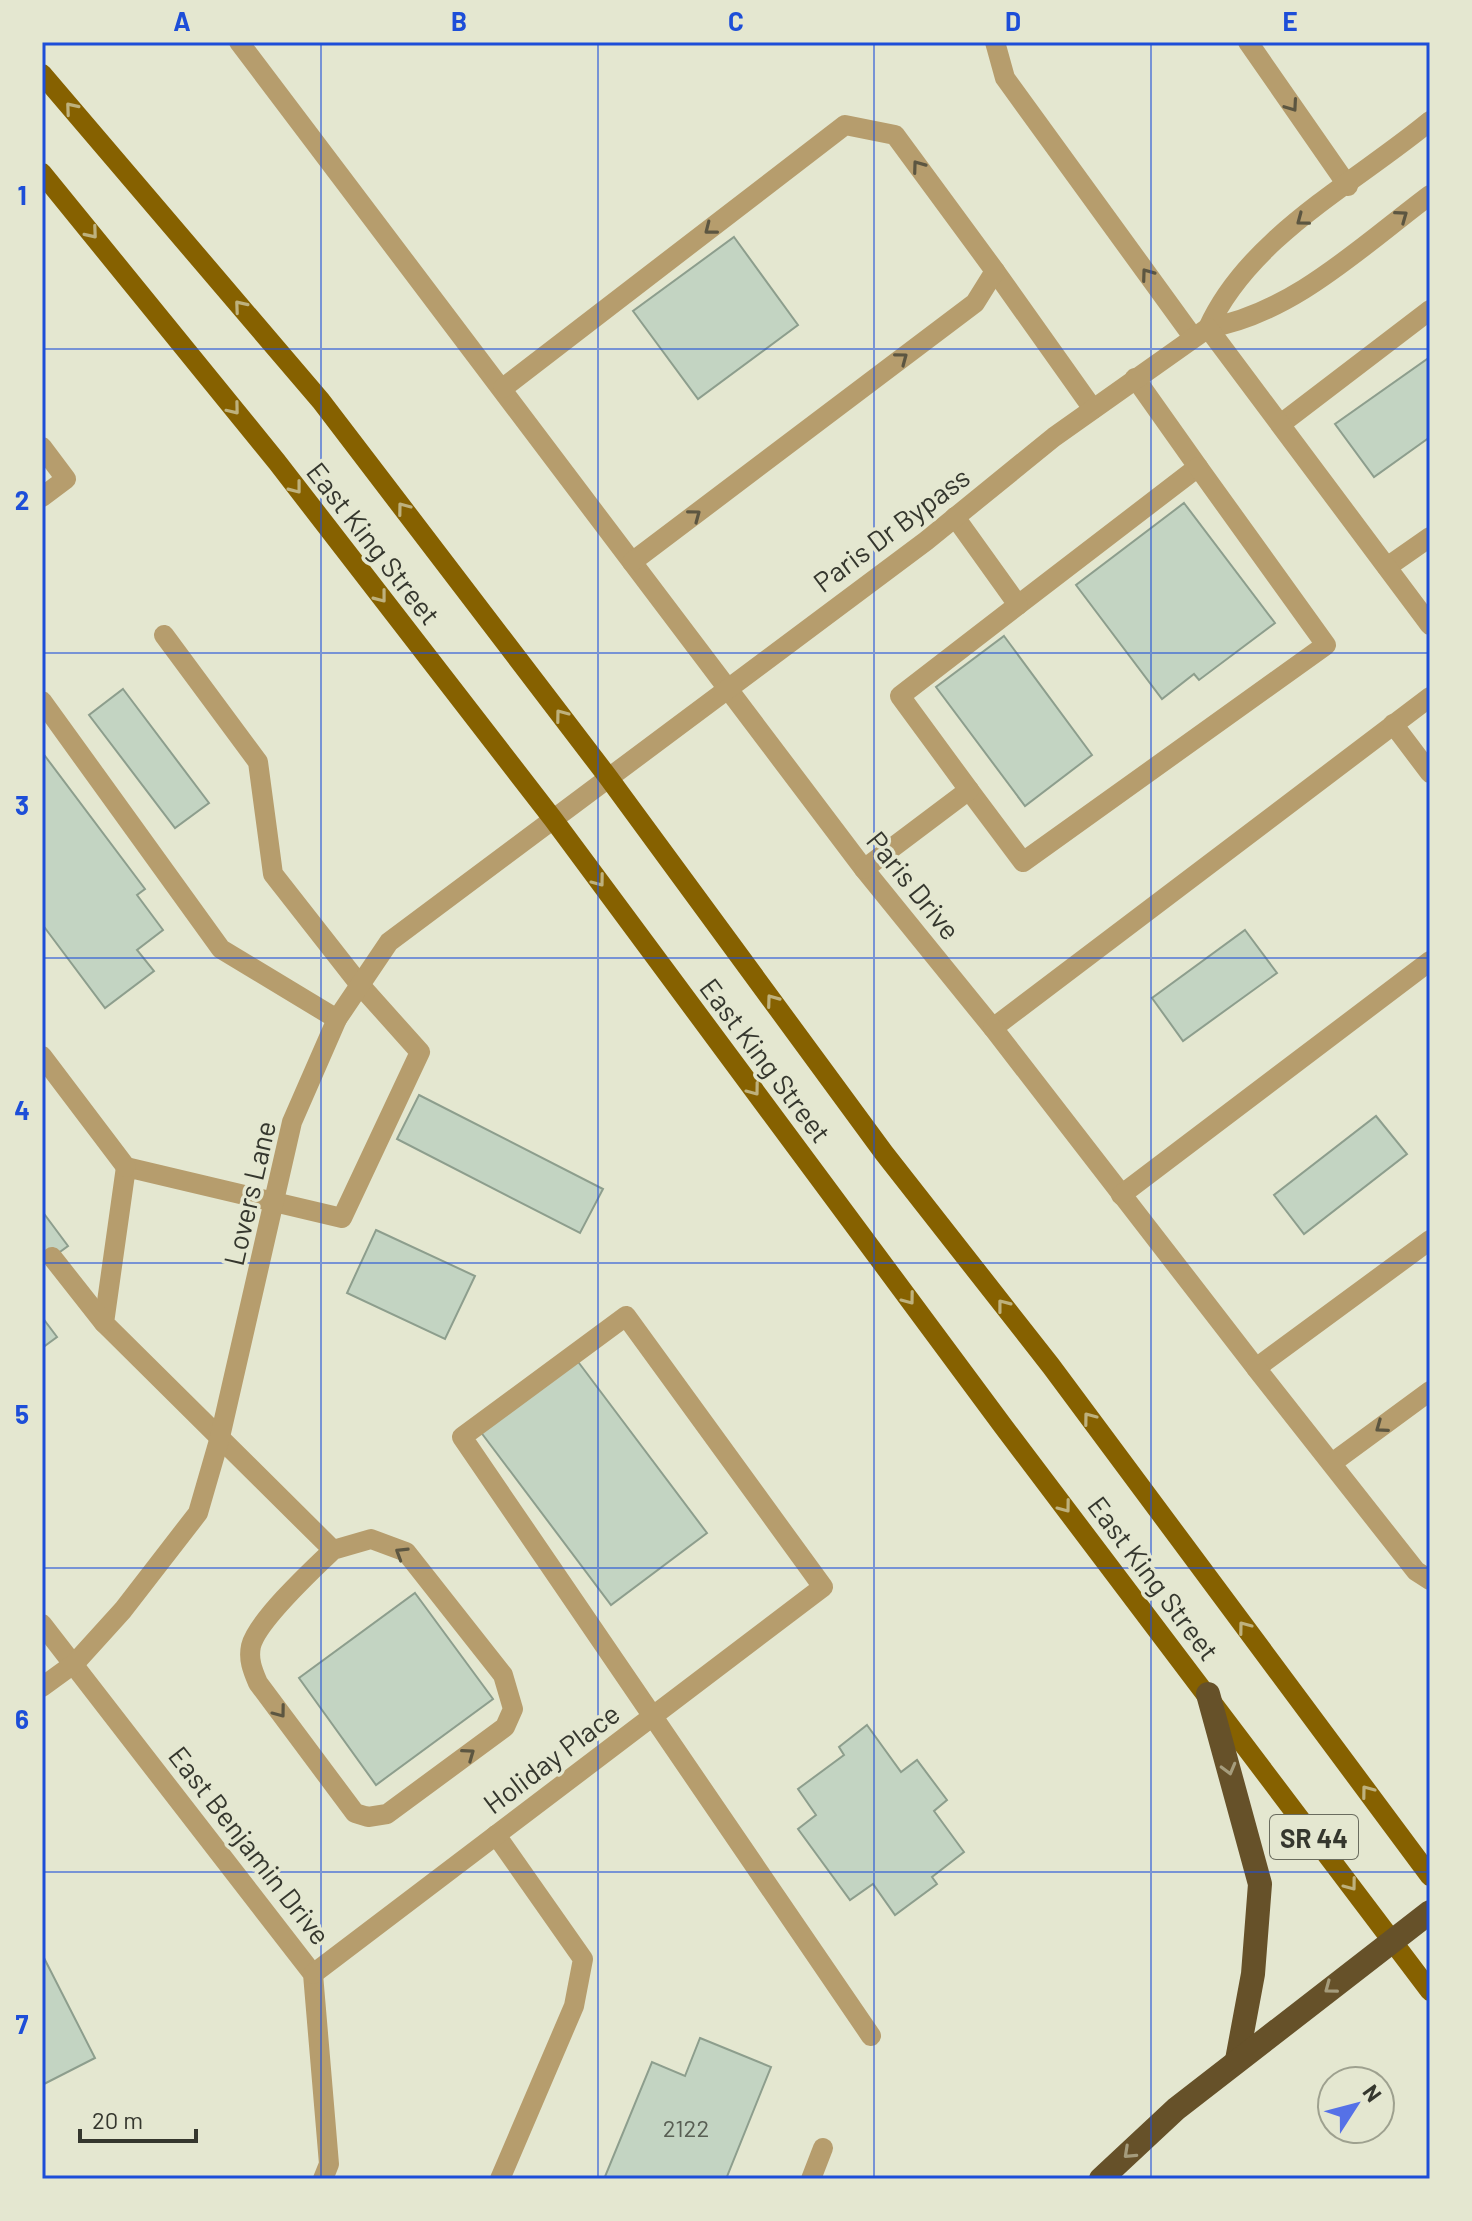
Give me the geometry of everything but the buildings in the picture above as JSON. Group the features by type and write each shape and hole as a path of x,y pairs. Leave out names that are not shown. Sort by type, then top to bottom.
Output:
{"highway":[{"path":"1208,1694 1260,1884 1253,1974 1237,2060"},
{"path":"1101,2179 1176,2109 1430,1912"}],"main road":[{"name":"East King Street","path":"42,74 321,401 608,777 884,1153 1051,1366 1430,1876"},
{"name":"East King Street","path":"42,173 277,462 553,819 1003,1426 1430,1991"}],"street":[{"name":"Paris Drive","path":"239,42 864,869 993,1028 1416,1571 1430,1580"},
{"path":"995,42 1005,78 1200,332 1282,423 1430,625"},
{"path":"1248,42 1348,186"},
{"name":"Paris Dr Bypass","path":"1200,332 1251,263 1430,121"},
{"path":"503,388 845,125 895,135 1093,409"},
{"name":"Paris Dr Bypass","path":"608,777 1135,378 1200,332 1234,323 1283,302 1430,195"},
{"path":"632,562 975,303 995,271"},
{"path":"1282,423 1430,310"},
{"path":"1135,378 1326,645 1023,862 900,696 1198,467"},
{"path":"42,447 66,479 42,497"},
{"path":"955,517 1018,605"},
{"path":"1387,567 1430,537"},
{"path":"42,1056 126,1167 342,1218 420,1052 360,985 273,874 258,762 164,635"},
{"path":"993,1028 1430,697"},
{"path":"42,701 221,949 337,1019"},
{"path":"1393,724 1430,773"},
{"name":"Lovers Lane","path":"42,1687 75,1663 123,1610 198,1513 220,1437 292,1122 337,1019 389,942 608,777"},
{"path":"864,869 969,790"},
{"path":"1121,1195 1430,961"},
{"path":"104,1323 126,1167"},
{"path":"1256,1368 1430,1240"},
{"path":"52,1257 104,1323 333,1550"},
{"name":"Holiday Place","path":"313,1974 655,1715 823,1587 626,1316 462,1437 655,1715"},
{"path":"1332,1463 1430,1391"},
{"path":"371,1539 406,1552 503,1675 513,1709 505,1727 387,1814 368,1817 355,1813 258,1683 250,1662 252,1643 291,1591 333,1550 371,1539"},
{"name":"East Benjamin Drive","path":"42,1624 313,1974 329,2164 323,2179"},
{"path":"655,1715 871,2036"},
{"path":"496,1835 583,1959 574,2006 500,2179"},
{"path":"811,2179 823,2148"}]}
